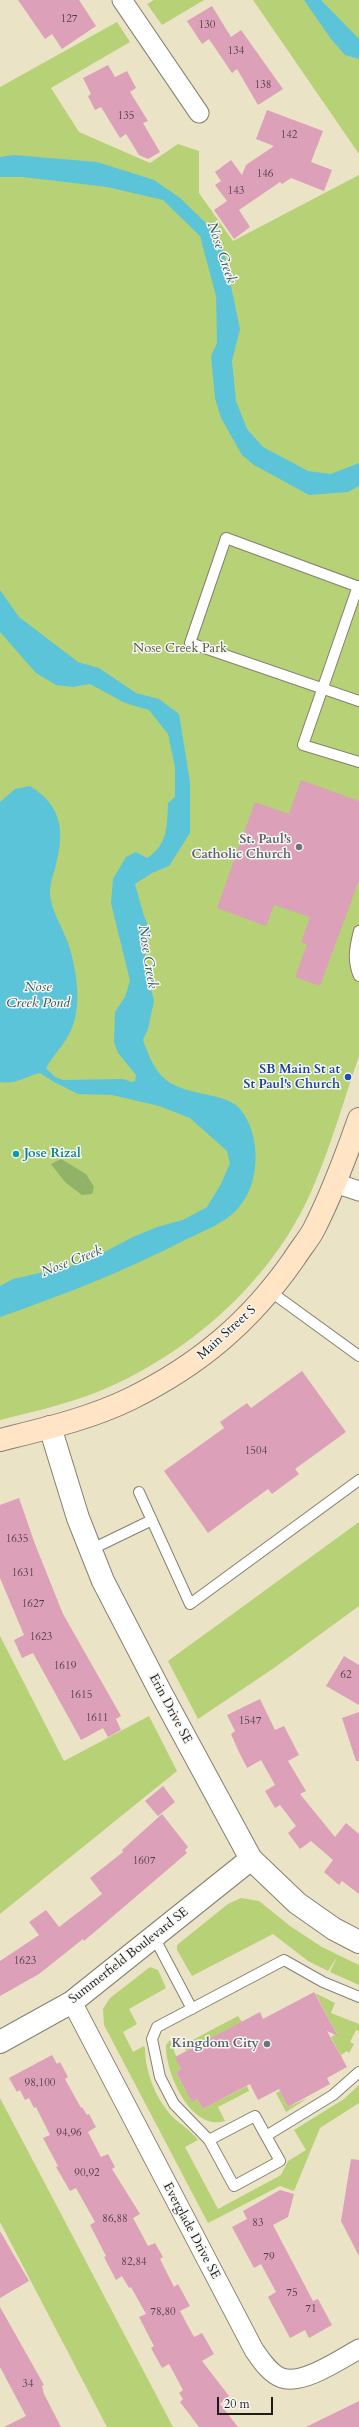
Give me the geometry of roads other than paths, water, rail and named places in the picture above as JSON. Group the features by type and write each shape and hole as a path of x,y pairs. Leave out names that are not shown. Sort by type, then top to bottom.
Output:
{"main road":[{"name":"Main Street S","path":"0,1440 82,1418 129,1399 190,1365 232,1332 271,1292 314,1230 335,1183 359,1119"}],"street":[{"path":"122,0 199,113"},
{"path":"335,1183 359,1191"},
{"name":"Erin Drive SE","path":"50,1427 60,1465 90,1550 128,1630 251,1860 297,1903 334,1929 359,1942"},
{"name":"Summerfield Boulevard SE","path":"0,2042 72,2002 251,1860"},
{"name":"Everglade Drive SE","path":"72,2002 254,2350 266,2366 282,2378 297,2379 316,2372 359,2349"}],"lane":[{"path":"359,701 323,688 190,643 226,538 359,586 323,688 303,745 359,762"},
{"path":"359,931 354,948 354,965 359,976"},
{"path":"271,1292 359,1356"},
{"path":"139,1492 190,1604 359,1480"},
{"path":"90,1550 152,1520"},
{"path":"154,1937 192,2008"},
{"path":"209,2140 255,2116 280,2161 234,2186 209,2140 174,2104 160,2077 152,2039 157,2027 284,1960 322,1982 359,1998"},
{"path":"266,2136 334,2094 359,2072"}],"water":[{"path":"304,0 321,0 359,39 359,59 345,55 331,39"},
{"name":"Nose Creek","path":"14,155 97,162 154,180 180,198 209,226 224,253 240,329 232,361 236,401 247,429 263,447 308,471 331,474 359,463 359,486 348,492 309,495 254,465 242,455 221,418 215,398 211,356 217,343 216,296 200,236 163,200 107,187 23,177 0,177 0,157"},
{"name":"Nose Creek Pond","path":"0,590 19,617 78,662 99,668 136,693 159,699 179,714 190,782 190,833 169,866 152,873 135,884 144,916 151,932 144,959 154,1001 148,1029 143,1040 154,1066 168,1081 186,1090 231,1102 240,1109 247,1119 252,1131 256,1158 255,1172 246,1197 234,1213 228,1218 207,1230 117,1272 0,1317 0,1286 13,1279 83,1263 133,1237 157,1227 183,1220 207,1207 221,1184 230,1163 227,1151 190,1118 159,1106 112,1095 78,1094 40,1073 16,1081 6,1083 0,1082 0,802 15,789 30,786 41,794 49,803 59,821 60,843 51,884 50,897 54,912 66,938 74,963 77,986 77,1009 75,1020 66,1040 46,1068 55,1077 63,1080 123,1079 132,1082 135,1081 136,1075 118,1053 114,1042 115,1012 125,997 130,981 111,903 113,879 126,857 136,852 147,858 154,853 163,841 168,803 175,797 175,767 168,734 149,710 125,703 90,684 73,687 56,685 36,673 0,632"}],"place":[{"name":"St. Paul's Catholic Church","path":"299,847"},
{"name":"SB Main St at St Paul's Church","path":"348,1077"},
{"name":"Jose Rizal","path":"16,1154"},
{"name":"Kingdom City","path":"267,2044"}],"park label":[{"name":"Nose Creek Park","path":"180,649"}]}
